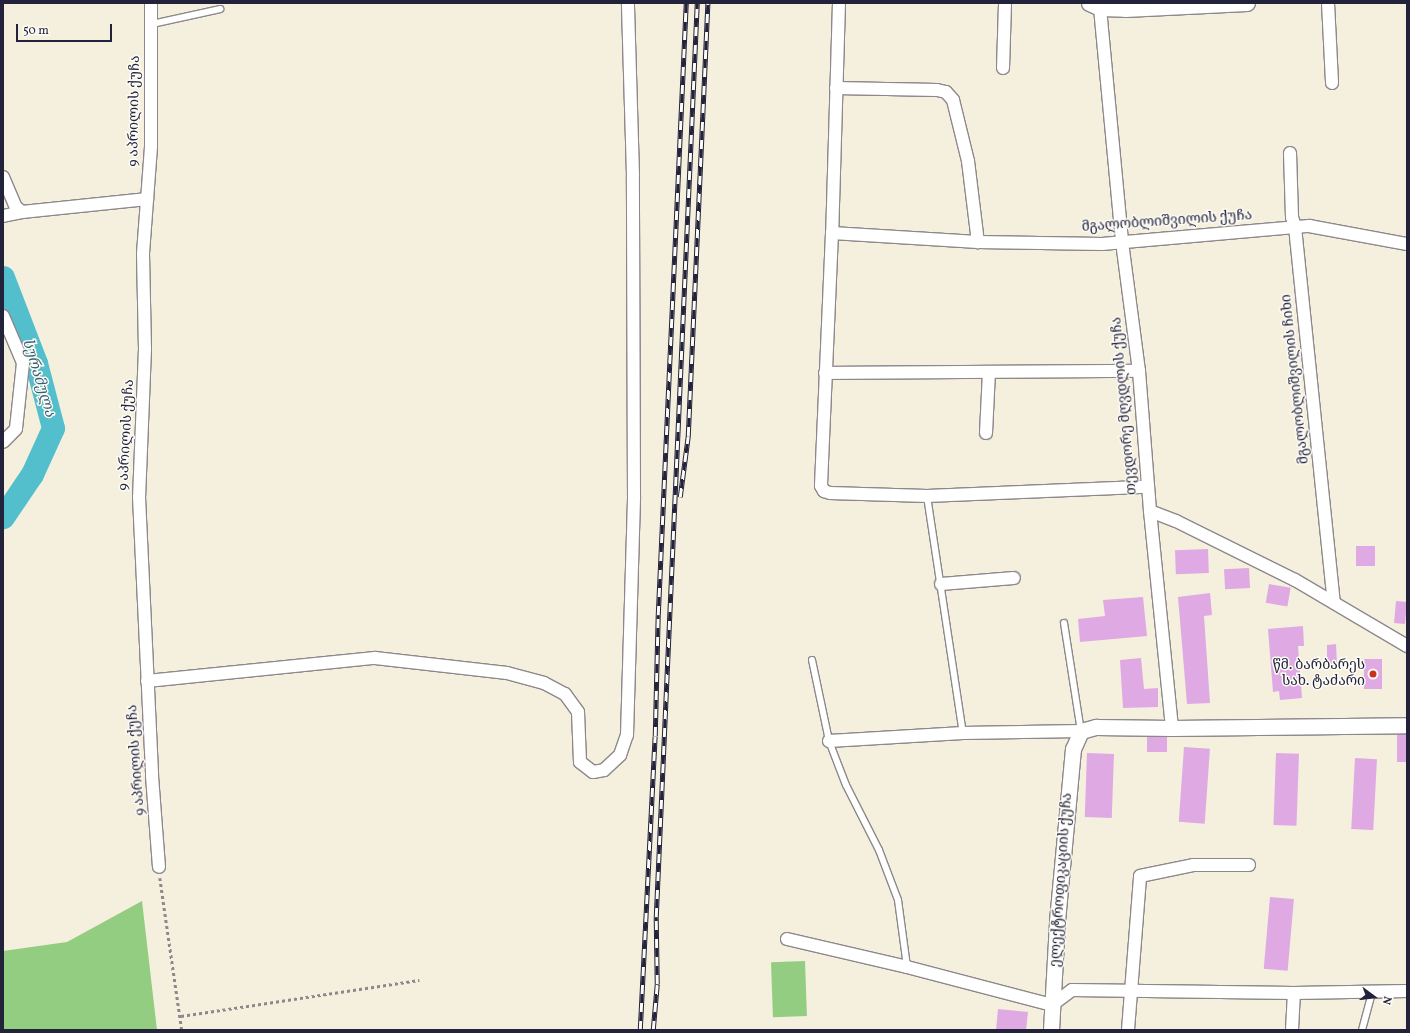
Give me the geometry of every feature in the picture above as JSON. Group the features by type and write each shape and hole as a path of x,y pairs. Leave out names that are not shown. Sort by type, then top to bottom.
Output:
{"street":[{"name":"9 აპრილის ქუჩა","path":"151,3 152,147 143,254 146,349 139,496 147,681 159,867"},
{"path":"147,681 375,658 507,673 544,683 564,694 578,712 580,762 593,772 604,770 620,755 627,735 634,496 633,175 628,3"},
{"path":"839,3 832,233 821,486 824,492 927,496 1146,487"},
{"path":"1003,68 1005,3"},
{"path":"1094,5 1125,9 1247,3"},
{"path":"1328,3 1332,83"},
{"name":"თევდორე მღვდლის ქუჩა","path":"1094,5 1139,371 1146,487 1150,511 1176,521 1295,580 1407,646"},
{"path":"836,88 936,90 946,92 953,100 968,161 978,242"},
{"name":"მგალობლიშვილის ჩიხი","path":"1290,153 1292,217 1295,227 1334,602"},
{"path":"3,177 16,207 13,214 147,199"},
{"name":"მგალობლიშვილის ქუჩა","path":"832,233 978,242 1102,244 1309,226 1407,244"},
{"path":"3,316 23,363 16,429 3,442"},
{"path":"825,373 1139,371"},
{"path":"986,433 989,372"},
{"path":"1150,511 1172,728"},
{"path":"941,584 1014,578"},
{"path":"829,741 963,733 1081,731 1096,727 1172,728 1407,725"},
{"name":"ელექტროფიკაციის ქუჩა","path":"1051,1030 1057,922 1073,749 1081,731"},
{"path":"1128,1030 1140,876 1193,865 1249,866"},
{"path":"787,939 907,967 1052,1005 1072,990 1294,993 1407,991"},
{"path":"1292,1030 1294,993"}],"lane":[{"path":"152,24 220,9"},
{"path":"927,496 963,733"},
{"path":"1064,623 1081,731"},
{"path":"812,660 829,741 846,785 879,850 898,900 907,967"},
{"path":"1362,1030 1372,992"}],"path":[{"path":"159,867 182,1030"},
{"path":"181,1016 419,980"}],"green space":[{"path":"142,901 157,1030 3,1030 3,951 67,942"},
{"path":"805,961 807,1016 773,1017 771,962"}],"building":[{"path":"1356,546 1375,546 1375,566 1356,566"},
{"path":"1208,549 1209,573 1176,574 1175,550"},
{"path":"1249,568 1250,588 1225,589 1224,569"},
{"path":"1269,584 1291,588 1287,607 1266,603"},
{"path":"1210,593 1212,615 1204,616 1210,703 1187,704 1178,597"},
{"path":"1143,597 1147,636 1080,642 1078,619 1105,616 1103,600"},
{"path":"1396,601 1407,602 1405,624 1394,623"},
{"path":"1303,626 1304,646 1298,646 1302,698 1280,700 1279,691 1273,692 1268,629"},
{"path":"1336,644 1337,665 1327,666 1327,645"},
{"path":"1141,658 1144,689 1158,688 1158,707 1123,708 1120,660"},
{"name":"წმ. ბარბარეს სახ. ტაძარი","path":"1364,659 1382,659 1382,689 1364,689"},
{"path":"1397,734 1407,734 1407,762 1397,762"},
{"path":"1147,737 1167,737 1167,752 1147,752"},
{"path":"1184,747 1210,749 1205,824 1179,822"},
{"path":"1087,753 1114,754 1112,818 1085,817"},
{"path":"1276,753 1299,754 1296,826 1273,825"},
{"path":"1355,758 1377,759 1373,830 1351,829"},
{"path":"1270,897 1294,899 1288,971 1264,969"},
{"path":"998,1009 1028,1012 1026,1030 996,1030"}],"waterway":[{"name":"სურამულა","path":"3,277 36,363 53,428 32,474 3,517"}],"railway":[{"path":"640,1030 655,736 658,615 686,3"},
{"path":"653,1030 657,984 656,917 697,3"},
{"path":"680,497 688,436 708,3"}],"place":[{"name":"წმ. ბარბარეს სახ. ტაძარი","path":"1373,674"}]}
